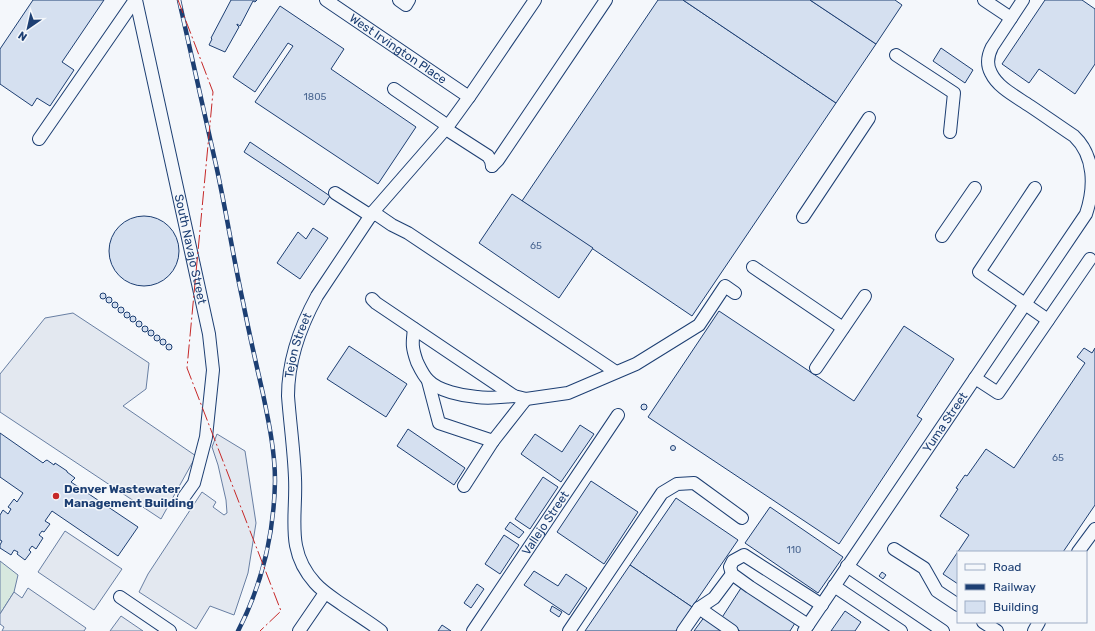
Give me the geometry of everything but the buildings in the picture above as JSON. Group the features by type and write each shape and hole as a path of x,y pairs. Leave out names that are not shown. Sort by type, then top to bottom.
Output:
{"street":[{"path":"39,139 135,0"},
{"name":"South Navajo Street","path":"135,0 209,334 212,370 206,437 194,483 184,497"},
{"name":"West Irvington Place","path":"326,0 469,97"},
{"path":"399,0 406,5 409,0"},
{"name":"Tejon Street","path":"381,631 314,583 297,553 294,526 295,480 288,396 289,377 295,346 304,322 317,296 372,214 447,127 535,0"},
{"path":"394,89 488,156 492,166 498,160 606,0"},
{"path":"984,0 1011,18"},
{"name":"Yuma Street","path":"806,628 1086,214 1093,198 1094,171 1092,161 1086,148 1074,136 1000,85 991,74 988,61 992,46 1022,0"},
{"path":"896,55 954,93 950,132"},
{"path":"803,217 869,118"},
{"path":"942,236 975,188"},
{"path":"1035,188 979,272 1048,320"},
{"path":"335,193 408,233 616,372"},
{"path":"975,378 998,393 1090,259"},
{"path":"753,267 843,328"},
{"path":"428,381 439,388 477,397 520,398 568,393 636,364 699,325 725,286 735,293"},
{"path":"816,368 864,296"},
{"path":"372,299 414,329 520,398"},
{"path":"414,329 412,344 414,354 420,369 428,381 439,423 493,442"},
{"path":"464,486 520,398"},
{"name":"Vallejo Street","path":"473,631 618,415"},
{"path":"569,631 662,493 677,484 694,483 742,518"},
{"path":"1079,551 1095,529"},
{"path":"894,549 924,568 937,591 957,604"},
{"path":"806,628 732,574 730,567 733,561 744,555 822,605"},
{"path":"848,566 943,631"},
{"path":"683,631 699,608 714,598 732,574"},
{"path":"834,586 901,631"},
{"path":"300,631 326,593"},
{"path":"120,597 170,631"},
{"path":"699,608 732,631"},
{"path":"985,623 997,631"}],"shaded area":[{"path":"73,313 149,363 146,389 123,406 196,456 161,519 0,412 0,374 45,318"},
{"path":"217,434 245,451 256,523 248,573 234,615 210,606 196,629 139,592 148,574 202,492 216,502 213,507 224,515 227,513 226,500 218,465 212,447"},
{"path":"65,531 122,569 94,610 38,572"},
{"path":"0,561 18,575 14,592 0,614"},
{"path":"28,588 86,628 84,631 2,631 4,627 0,624 0,614 14,592 22,598"},
{"path":"121,616 143,631 110,631"}],"railway":[{"path":"179,0 220,182 239,285 263,394 274,459 274,500 269,539 254,595 238,631"}],"power":[{"path":"178,0 213,92 187,368 281,611 260,631"}],"place":[{"name":"Denver Wastewater Management Building","path":"56,496"}]}
